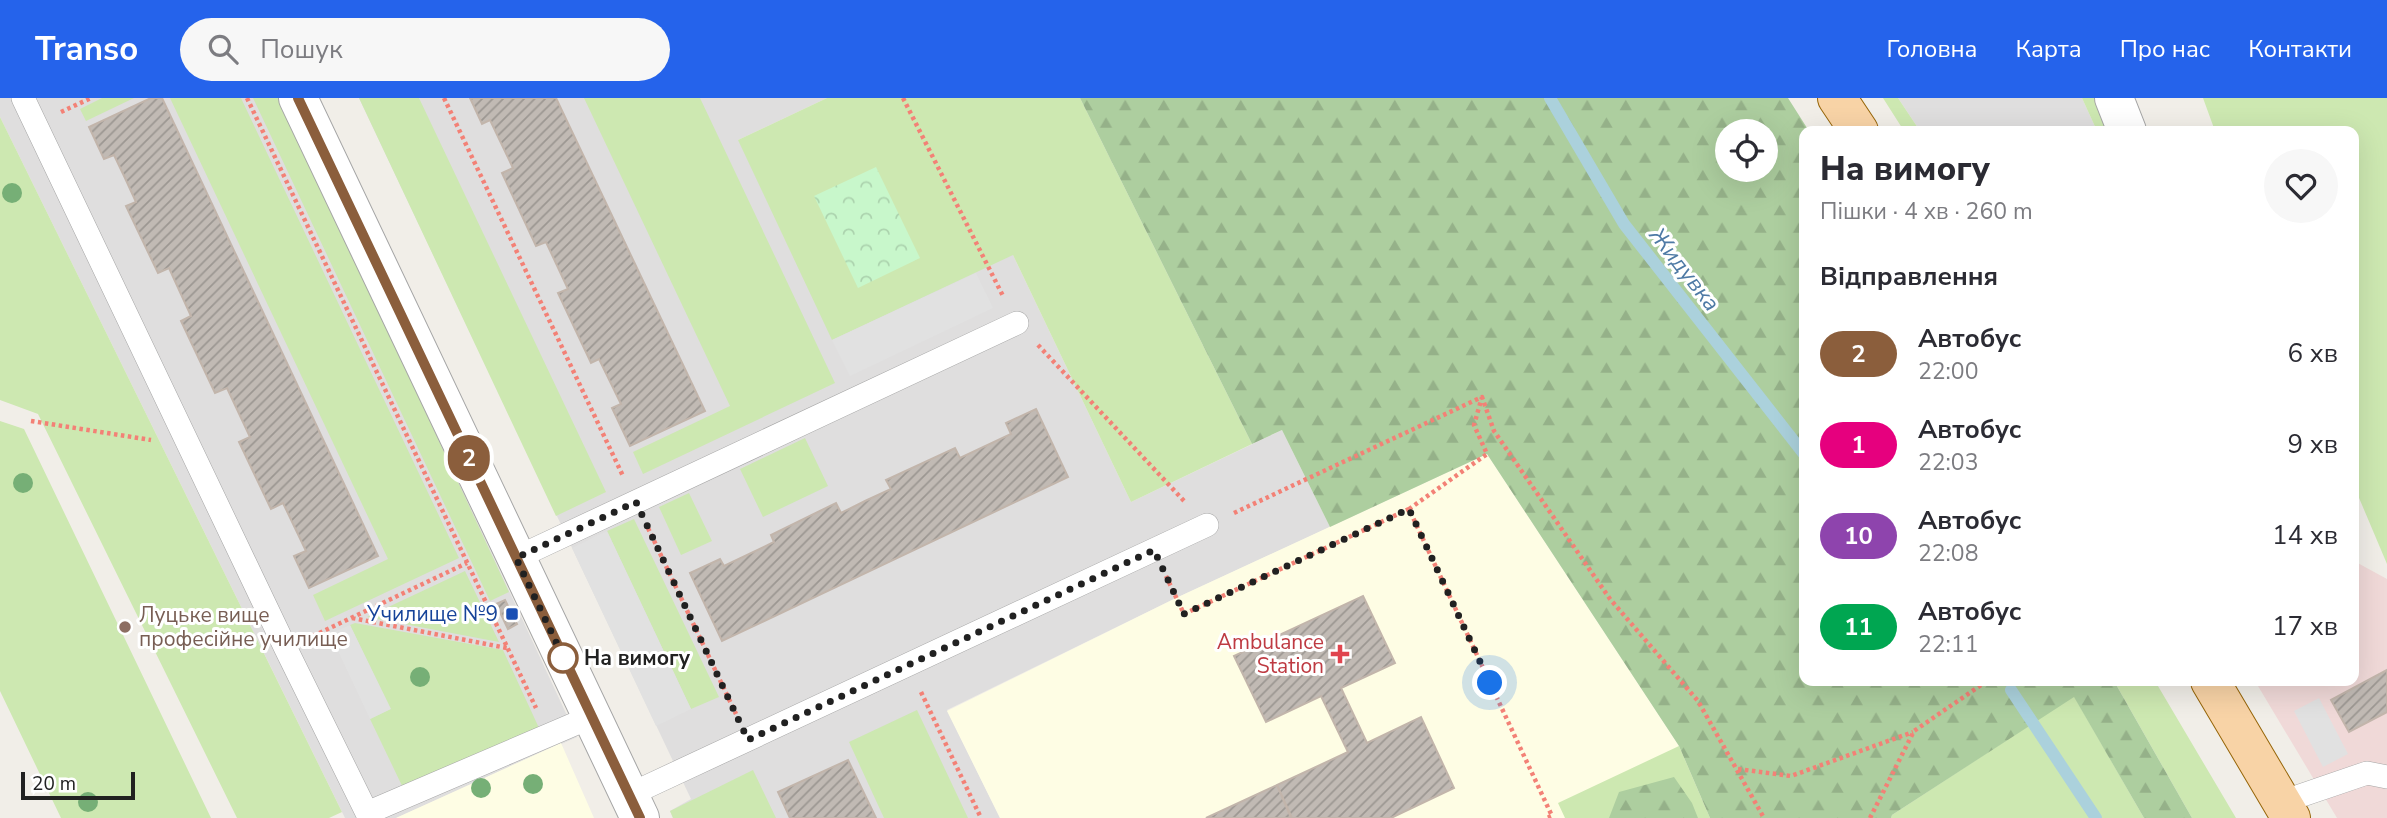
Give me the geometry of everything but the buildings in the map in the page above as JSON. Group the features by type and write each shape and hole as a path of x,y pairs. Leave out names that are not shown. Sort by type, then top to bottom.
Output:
{"main road":[{"path":"1837,98 1856,126"},
{"path":"2213,686 2287,810"}],"street":[{"path":"298,98 634,807"},
{"path":"2114,98 2125,126"}],"lane":[{"path":"23,98 367,813 591,717"},
{"path":"516,558 1017,323"},
{"path":"634,807 748,740 1208,525"},
{"path":"2287,810 2367,773 2387,777"}],"path":[{"path":"247,98 549,736"},
{"path":"444,98 748,740"},
{"path":"1154,550 1184,614 1409,509 1487,454 1474,425 1482,397"},
{"path":"1208,525 1482,397"},
{"path":"1482,397 1494,431 1610,599 1698,701 1764,818"},
{"path":"31,421 160,442 182,431"},
{"path":"1409,509 1552,816 1547,818"},
{"path":"286,649 467,563"},
{"path":"351,618 507,648"},
{"path":"908,666 981,818"},
{"path":"1738,769 1791,776 1914,732 1980,686"},
{"path":"1870,818 1914,732"}],"shaded area":[{"path":"0,98 280,98 577,737 396,818 345,818 0,117"},
{"path":"359,98 827,98 738,140 1013,255 1131,502 1282,430 1330,527 1176,598 947,710 1000,818 673,818 670,811 691,799"},
{"path":"1898,98 2082,98 2095,126 1917,126"},
{"path":"976,273 993,308 850,376 832,340"},
{"name":"Ambulance Station","path":"1487,454 1679,746 1710,818 1000,818 947,711 1176,598"},
{"path":"607,531 691,709 656,726 572,548"},
{"path":"2359,564 2387,579 2387,818 2337,818 2258,686 2359,686"},
{"path":"350,625 391,709 370,719 330,634"},
{"path":"2319,698 2348,754 2323,767 2294,711"},
{"path":"561,743 594,818 396,818"}],"green space":[{"path":"102,98 134,98 86,121 80,109"},
{"path":"170,98 241,98 459,558 325,621 313,595 388,559"},
{"path":"253,98 280,98 509,592 490,601"},
{"path":"359,98 419,98 606,492 556,516"},
{"path":"584,98 700,98 835,383 643,474 633,452 730,406"},
{"path":"827,98 1080,98 1252,444 1131,502 1013,255 832,340 738,140"},
{"path":"1080,98 1788,98 1806,126 1799,126 1799,686 2117,686 2192,818 2144,818 2074,697 1891,818 1710,818 1679,746 1487,454 1330,527 1282,430 1252,444"},
{"path":"1883,98 1898,98 1917,126 1901,126"},
{"path":"2082,98 2105,98 2116,126 2095,126"},
{"path":"2203,98 2387,98 2387,564 2359,498 2359,126 2213,126"},
{"path":"0,117 342,812 329,818 237,818 38,414 0,400"},
{"path":"876,167 920,258 858,288 814,196"},
{"path":"0,421 24,429 211,818 61,818 0,691"},
{"path":"805,438 828,486 763,517 740,469"},
{"path":"689,493 712,541 681,555 659,507"},
{"path":"634,519 719,697 691,709 607,531"},
{"path":"465,571 499,642 367,617"},
{"path":"355,623 503,650 539,728 405,792 370,719 390,709 350,625"},
{"path":"2117,686 2158,686 2236,818 2192,818"},
{"path":"2074,696 2144,818 1891,818 1892,815"},
{"path":"917,710 968,818 884,818 849,742"},
{"path":"1679,746 1710,818 1565,818 1558,803"},
{"path":"753,770 776,818 673,818 670,811"},
{"path":"1674,777 1692,803 1698,818 1609,818 1619,792"}],"waterway":[{"name":"Жидувка","path":"1550,98 1624,224 1799,448"},
{"name":"Жидувка","path":"2011,690 2096,818"}],"bus line":[{"name":"2","path":"298,98 640,818"}],"place":[{"name":"Училище №9","path":"512,614"},
{"name":"Луцьке вище професійне училище","path":"125,627"},
{"name":"Ambulance Station","path":"1340,654"},
{"name":"На вимогу","path":"563,658"}],"route":[{"path":"563,658 568,667 516,558 636,502 748,740 1154,550 1184,614 1409,509 1490,683"}]}
